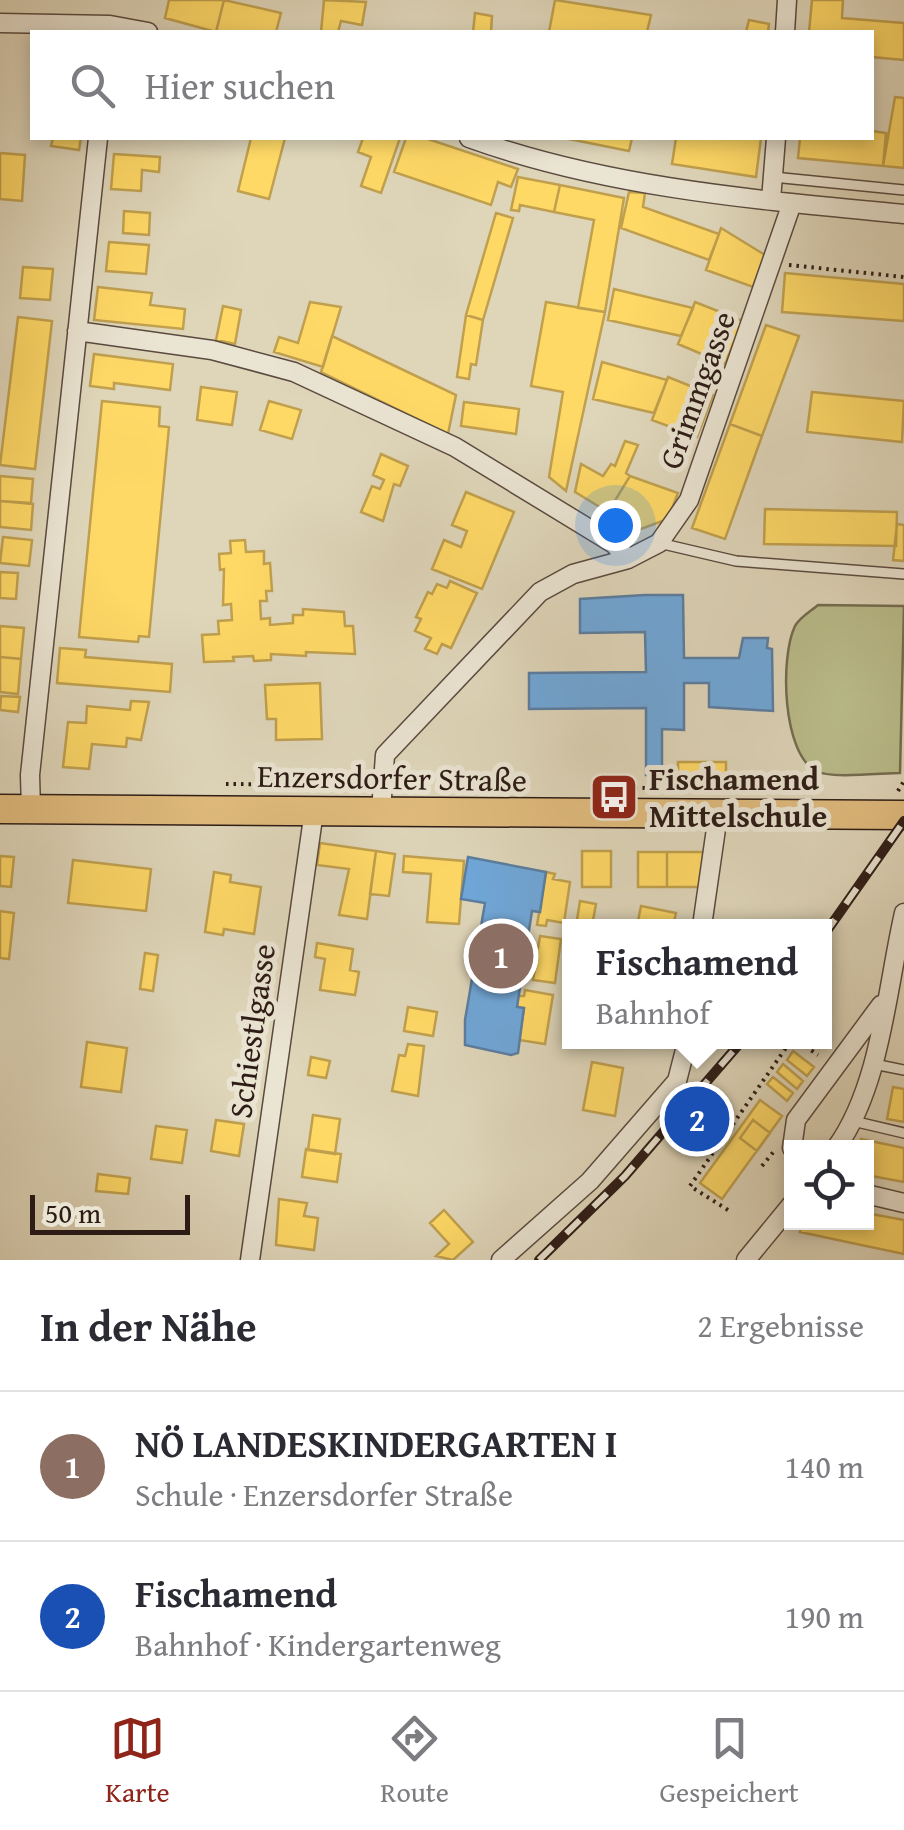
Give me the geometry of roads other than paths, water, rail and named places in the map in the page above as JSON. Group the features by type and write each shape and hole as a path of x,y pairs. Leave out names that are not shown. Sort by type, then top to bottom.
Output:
{"main road":[{"name":"Enzersdorfer Straße","path":"0,809 718,814 900,805"}],"street":[{"path":"785,30 787,0"},
{"path":"0,23 110,29"},
{"path":"30,809 30,775 98,140"},
{"path":"474,140 524,158 672,187 904,214"},
{"path":"771,200 776,140"},
{"name":"Grimmgasse","path":"381,811 386,756 540,592 573,574 628,559 659,543 689,500 776,259 792,203"},
{"path":"77,331 212,350 294,372 455,447 614,544 628,559"},
{"name":"Schiestlgasse","path":"250,1260 314,812"},
{"path":"703,919 718,814"},
{"path":"841,1140 853,1120 874,1064 904,913"},
{"path":"793,1140 796,1120 884,1000"},
{"path":"501,1260 590,1181 677,1081 684,1049"},
{"path":"874,1196 904,1202"},
{"path":"746,1260 784,1214"}],"lane":[{"path":"773,177 904,190"},
{"path":"659,543 736,561 904,574"},
{"path":"874,1064 904,1070"},
{"path":"853,1120 904,1133"}],"railway":[{"path":"832,924 904,821"},
{"path":"539,1260 625,1176 735,1049"}],"place":[{"name":"Fischamend Mittelschule","path":"614,797"},
{"name":"NÖ LANDESKINDERGARTEN I","path":"501,956"},
{"name":"Fischamend","path":"697,1119"}]}
